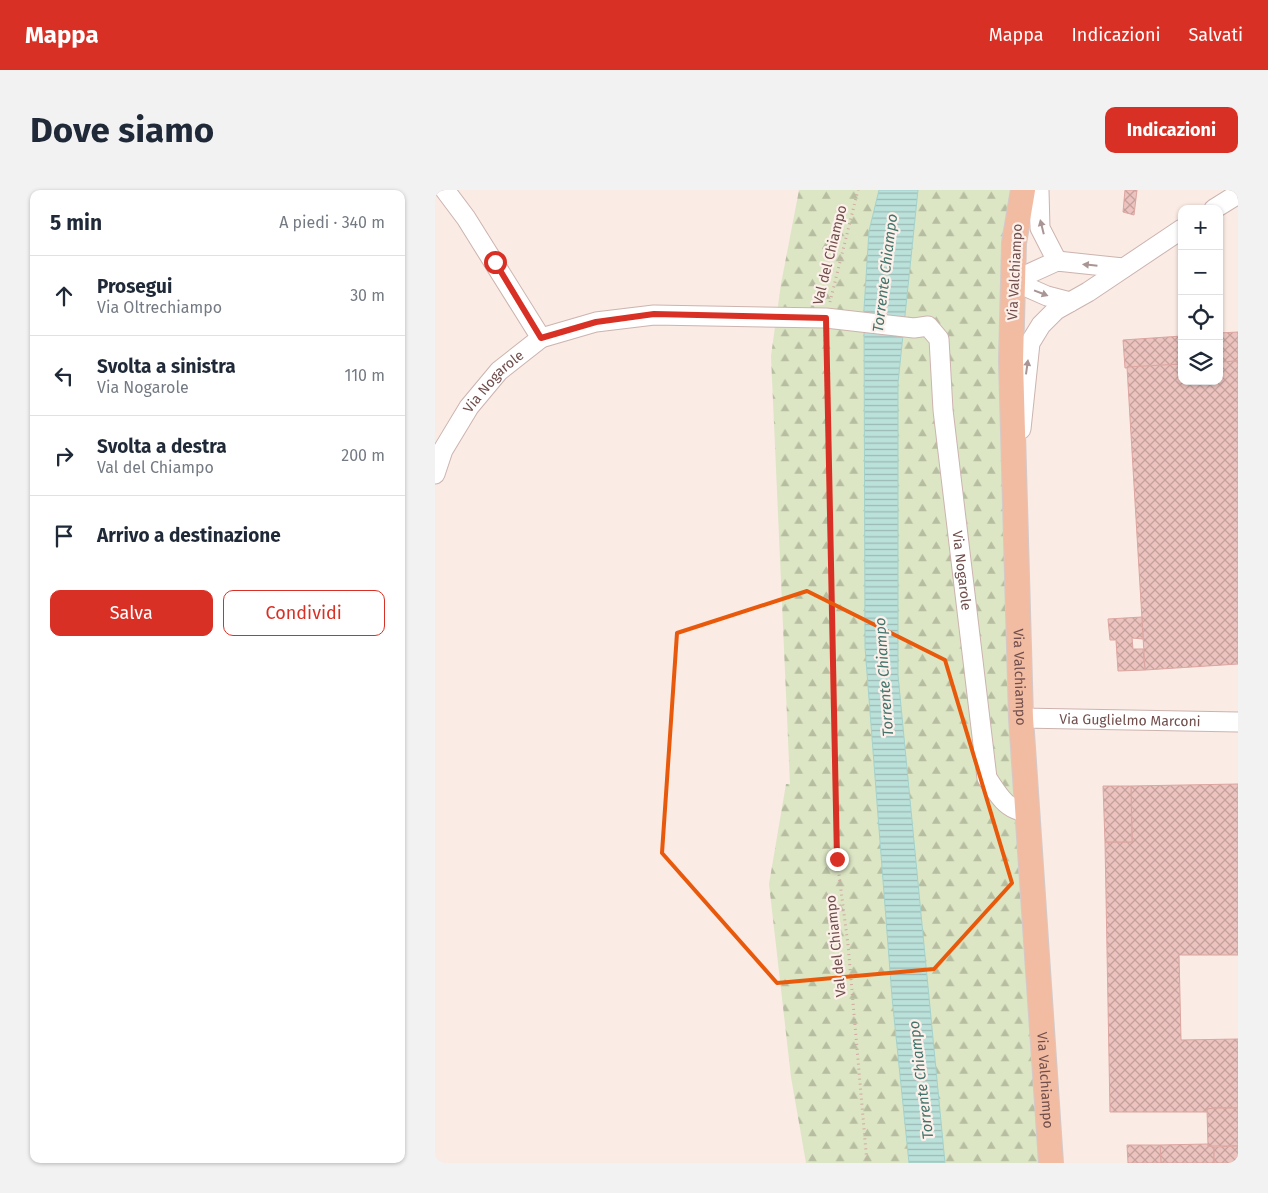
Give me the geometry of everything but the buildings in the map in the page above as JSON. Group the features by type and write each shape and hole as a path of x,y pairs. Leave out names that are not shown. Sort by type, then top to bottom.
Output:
{"main road":[{"name":"Via Valchiampo","path":"1023,190 1014,243 1011,361 1021,718 1051,1163"}],"street":[{"path":"445,190 466,218 541,338"},
{"path":"1039,190 1040,228 1057,261"},
{"path":"1220,205 1238,194"},
{"path":"1014,467 1024,412 1025,373 1030,342 1041,325 1056,310 1178,232"},
{"path":"1013,281 1057,261 1123,268"},
{"path":"1013,281 1047,296 1070,302"},
{"name":"Via Nogarole","path":"435,474 443,450 469,406 499,371 541,338 596,322 654,314 826,318 914,328 928,326 939,338 943,410 987,778 1003,802 1019,811 1028,812"},
{"name":"Via Guglielmo Marconi","path":"1021,718 1238,722"}],"path":[{"name":"Val del Chiampo","path":"858,190 826,318 837,859 848,945 867,1163"}],"highlighted area":[{"path":"807,591 945,660 1012,883 934,969 777,983 662,853 677,633"}],"green space":[{"path":"799,190 879,190 869,231 864,309 865,647 892,997 909,1163 806,1163 791,1077 769,884 786,784 790,784 771,356 781,284"},
{"path":"918,190 1017,190 1005,339 1053,1163 945,1163 898,675 898,383"}],"water":[{"name":"Torrente Chiampo","path":"879,190 918,190 898,383 898,675 945,1163 909,1163 892,997 865,647 864,309 869,231"}],"route":[{"path":"495,262 541,338 596,322 654,314 826,318 825,360 834,622 834,764 837,859"}]}
